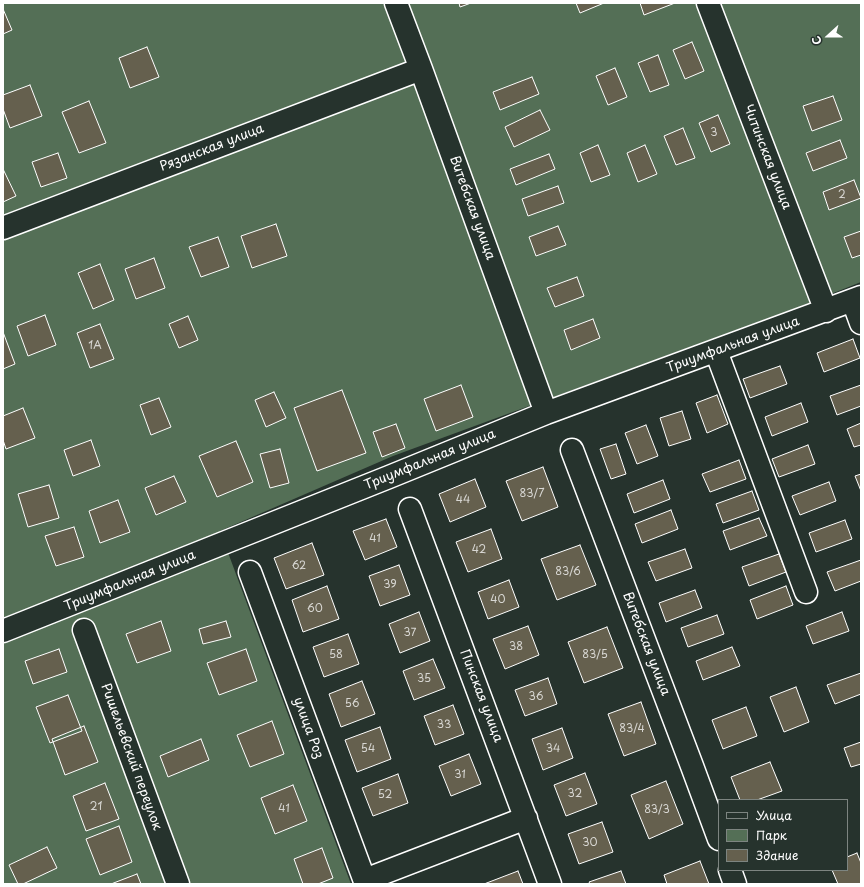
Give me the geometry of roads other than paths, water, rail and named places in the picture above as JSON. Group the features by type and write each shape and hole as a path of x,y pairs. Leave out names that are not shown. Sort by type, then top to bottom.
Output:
{"street":[{"name":"Витебская улица","path":"396,3 546,413"},
{"name":"Читинская улица","path":"708,3 826,311"},
{"name":"Рязанская улица","path":"3,228 421,69"},
{"name":"Триумфальная улица","path":"3,631 546,413 857,299"},
{"path":"857,299 861,323"},
{"path":"716,351 806,592"},
{"name":"Витебская улица","path":"572,450 718,836"},
{"name":"Пинская улица","path":"410,509 550,884"},
{"name":"улица Роз","path":"250,572 366,882"},
{"name":"Ришельевский переулок","path":"84,630 178,884"},
{"path":"366,882 526,818"},
{"path":"730,871 735,884"}]}
